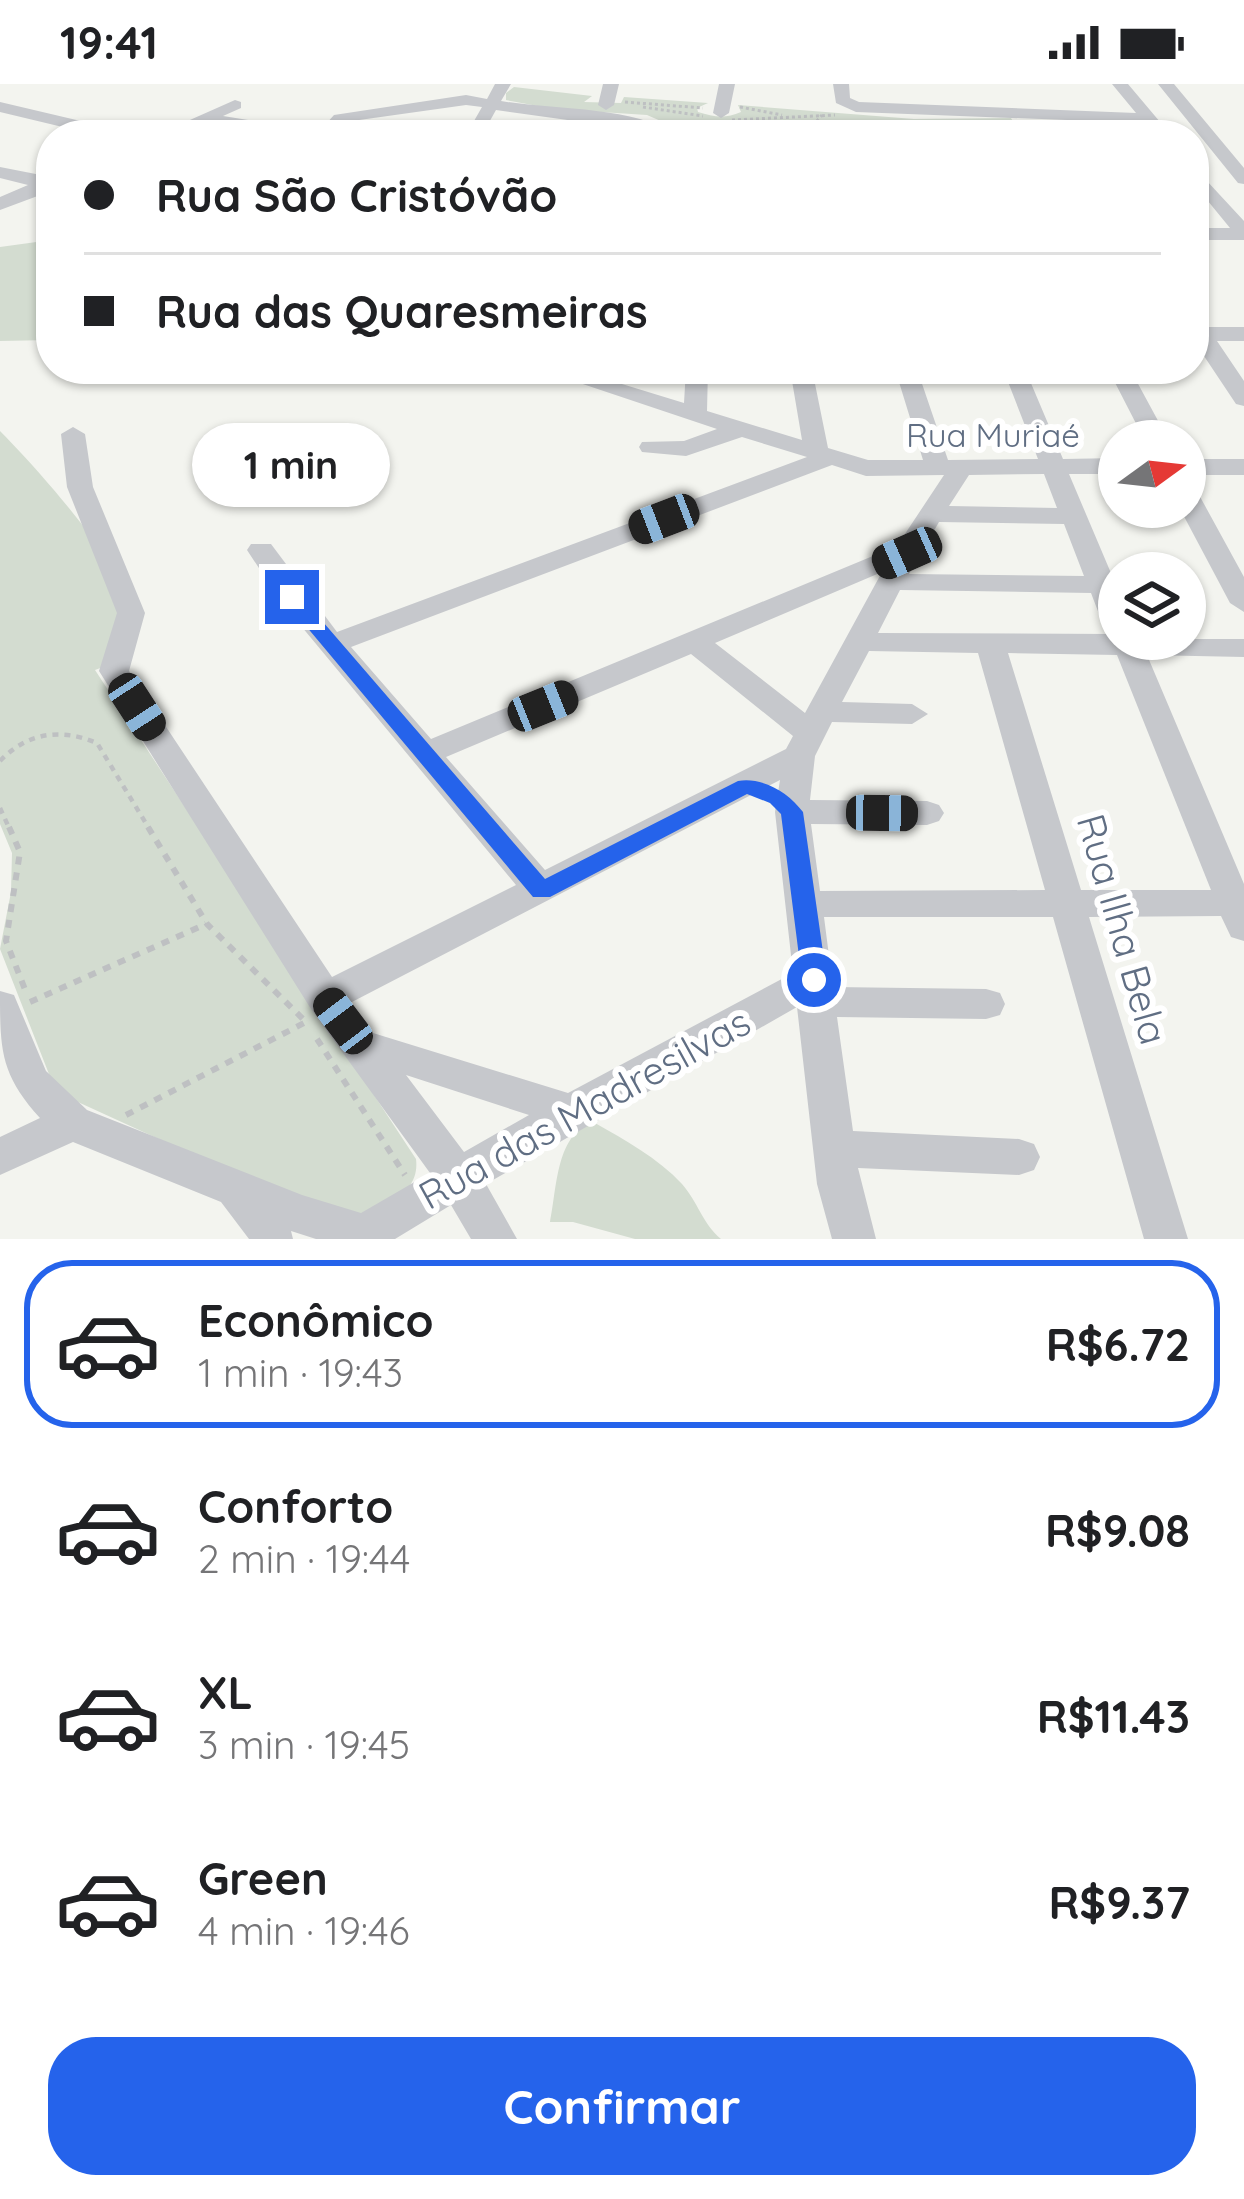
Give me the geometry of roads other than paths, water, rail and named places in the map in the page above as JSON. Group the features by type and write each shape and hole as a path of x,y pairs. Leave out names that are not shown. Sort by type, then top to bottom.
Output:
{"street":[{"path":"483,120 503,84"},
{"path":"722,109 727,84"},
{"path":"1120,84 1148,118"},
{"path":"1166,84 1202,120"},
{"path":"339,120 457,100 560,116 627,120"},
{"path":"842,100 866,108 1148,118"},
{"path":"200,120 235,106"},
{"path":"0,107 55,120"},
{"path":"408,120 413,111"},
{"path":"559,120 560,116"},
{"path":"205,118 216,120"},
{"path":"1209,127 1244,179"},
{"path":"0,172 36,181"},
{"path":"0,204 36,189"},
{"path":"1209,190 1244,233"},
{"path":"1209,234 1244,233"},
{"path":"1209,331 1244,334"},
{"path":"1209,349 1244,399"},
{"name":"Rua Muriaé","path":"596,384 866,468 935,506"},
{"path":"695,416 696,384"},
{"path":"332,644 823,454 805,384"},
{"path":"854,1239 839,1184 792,812 810,734 935,506 949,466 913,384"},
{"path":"1020,384 1098,580"},
{"path":"1127,384 1146,420"},
{"path":"651,447 686,448 744,428"},
{"path":"73,434 80,487 131,613 114,671 316,1010 361,1045 457,1177 495,1239"},
{"name":"Rua Muriaé","path":"866,468 1098,466"},
{"path":"1206,467 1244,467"},
{"path":"935,506 1073,516"},
{"path":"1204,528 1244,603"},
{"path":"261,550 292,597 542,891"},
{"path":"427,753 907,553"},
{"path":"894,582 1098,585"},
{"path":"860,642 991,645 1098,639"},
{"path":"697,644 810,734"},
{"name":"Rua Ilha Bela","path":"991,645 1166,1239"},
{"path":"1206,645 1244,648"},
{"path":"804,904 1070,902 1241,911 1134,660"},
{"path":"316,1010 746,786 810,734 912,714"},
{"path":"746,786 771,793 792,812 927,813"},
{"path":"815,991 986,1004"},
{"name":"Rua das Madresilvas","path":"361,1236 571,1111 815,991"},
{"path":"23,1010 30,1081 89,1114 144,1155 361,1236"},
{"path":"361,1045 571,1111"},
{"path":"0,1157 89,1114"},
{"path":"836,1149 1019,1157"},
{"path":"230,1184 259,1216 272,1239"}]}
